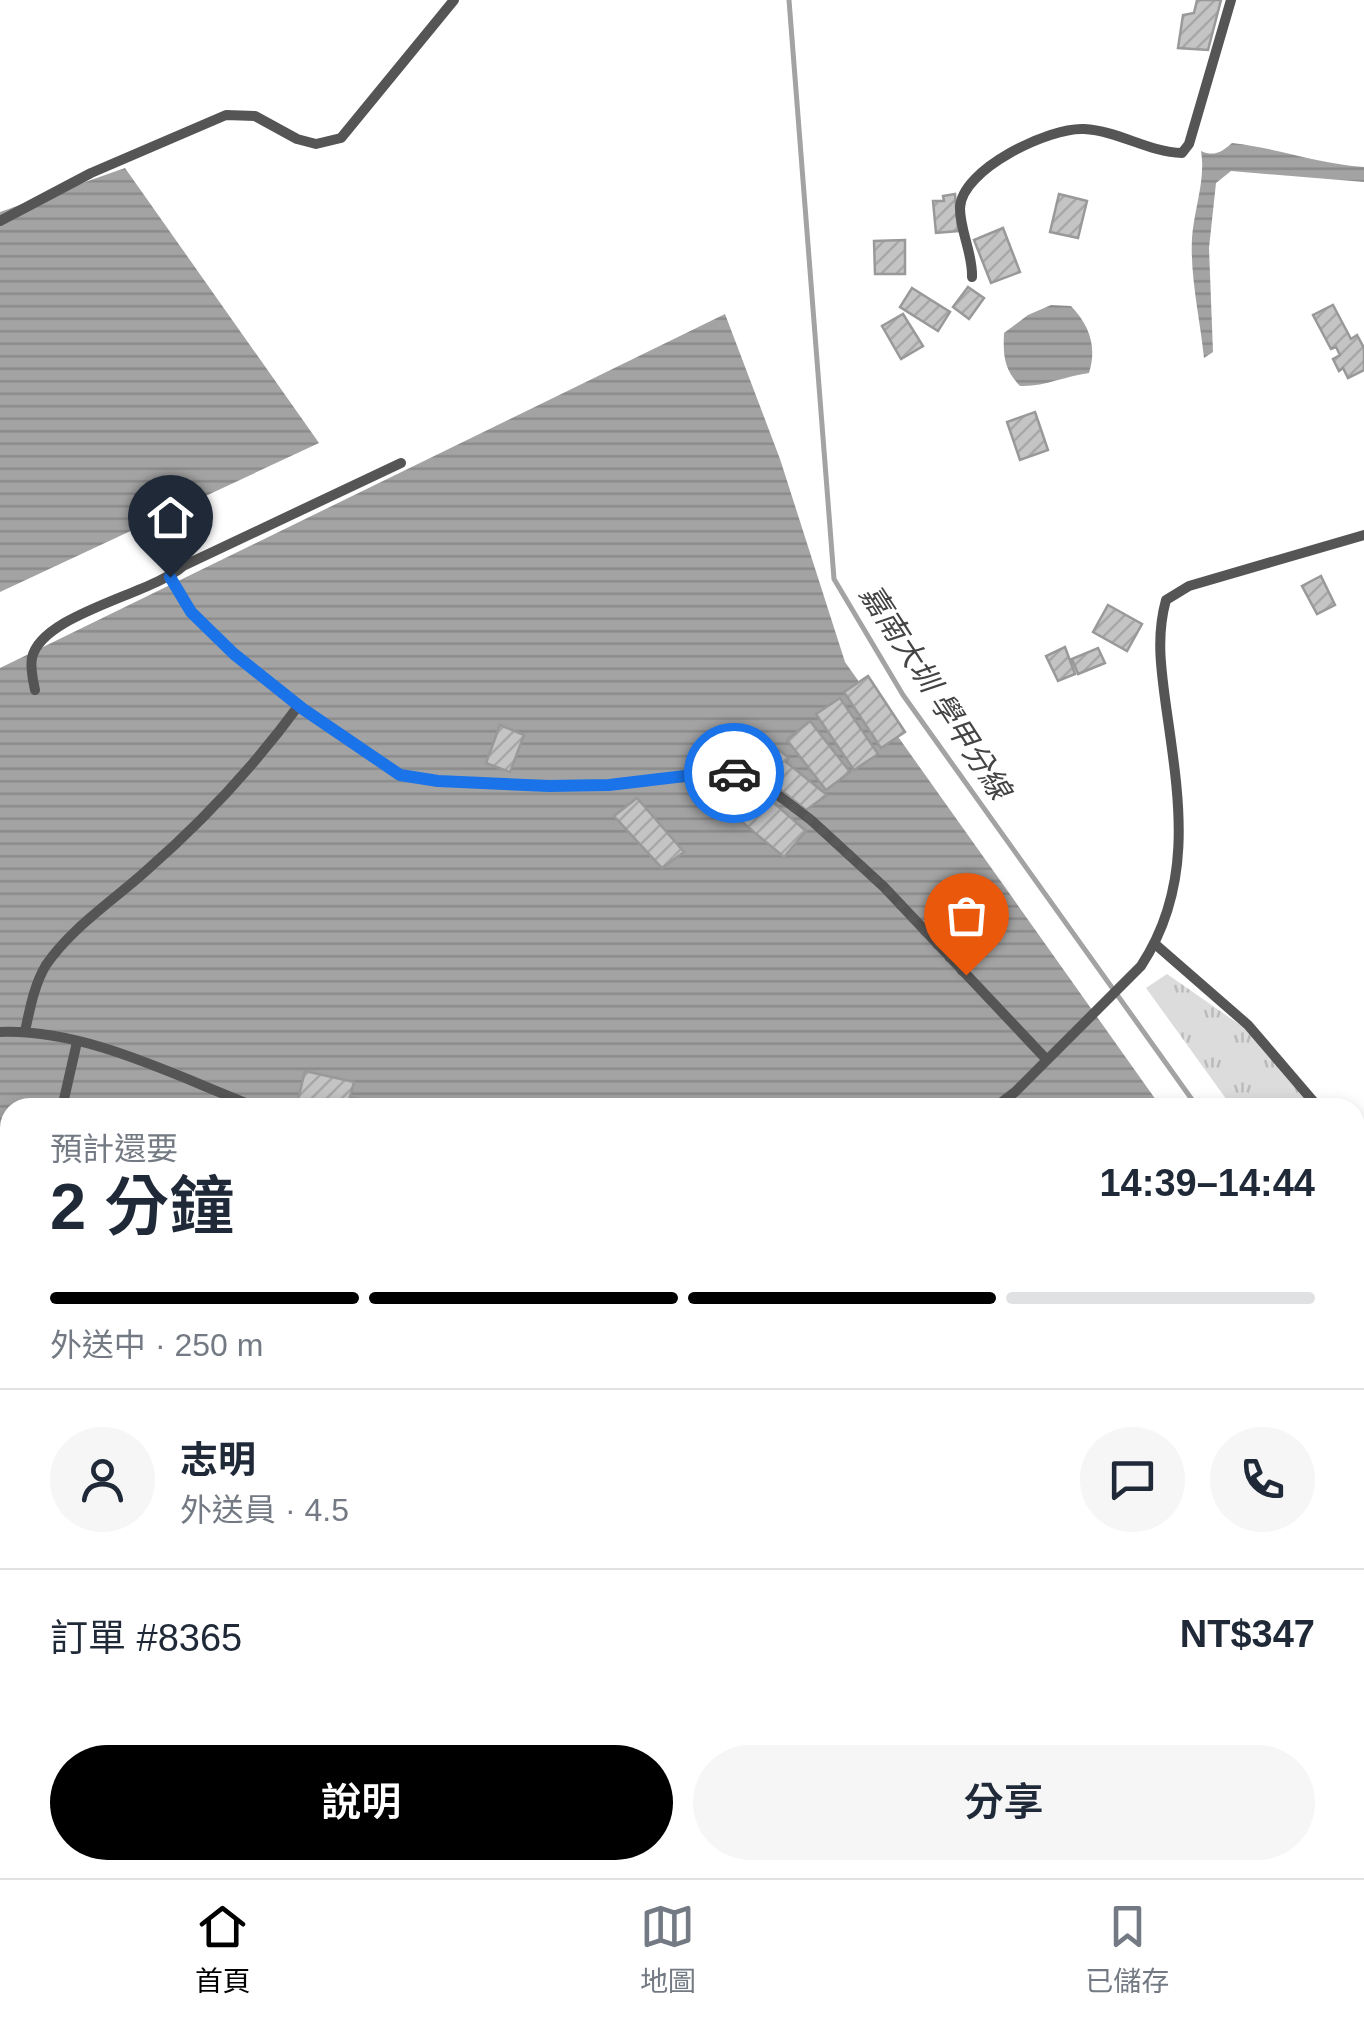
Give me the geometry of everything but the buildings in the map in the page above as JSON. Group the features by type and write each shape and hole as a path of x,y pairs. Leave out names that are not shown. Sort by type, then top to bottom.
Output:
{"lane":[{"path":"0,220 91,173 226,116 254,116 297,140 316,144 341,138 454,0"},
{"path":"972,277 960,208 966,187 988,167 1024,146 1078,129 1109,132 1165,152 1182,153 1188,144 1230,0"},
{"path":"34,690 30,662 36,646 49,633 124,593 170,577 182,566 401,463"},
{"path":"1005,1098 1109,999 1156,944 1174,886 1181,814 1159,654 1160,620 1166,600 1189,586 1364,535"},
{"path":"170,577 191,612 234,654 400,775 549,786 609,785 710,773 750,774 811,820 884,887 1047,1060"},
{"path":"25,1031 36,988 47,965 92,916 209,811 299,705"},
{"path":"1156,944 1248,1025 1310,1098"},
{"path":"0,1032 54,1034 231,1098"},
{"path":"64,1098 77,1042"}],"green space":[{"path":"1167,974 1269,1045 1307,1098 1225,1098 1146,988"}],"shaded area":[{"path":"1232,143 1364,167 1364,182 1231,171 1216,183 1209,248 1213,352 1204,358 1192,253 1201,151 1218,153"},
{"path":"125,168 319,443 0,592 0,212"},
{"path":"1051,305 1071,306 1083,321 1092,346 1089,373 1020,386 1006,362 1004,333 1028,315"},
{"path":"725,314 780,459 845,662 1155,1098 0,1098 0,668"}],"waterway":[{"name":"嘉南大圳 學甲分線","path":"789,0 834,579 903,695 1191,1098"}],"way so far":[{"path":"734,773 750,774 811,820 884,887 966,975"}],"route":[{"path":"170,577 191,612 234,654 303,709 400,775 438,781 549,786 609,785 734,773"}]}
